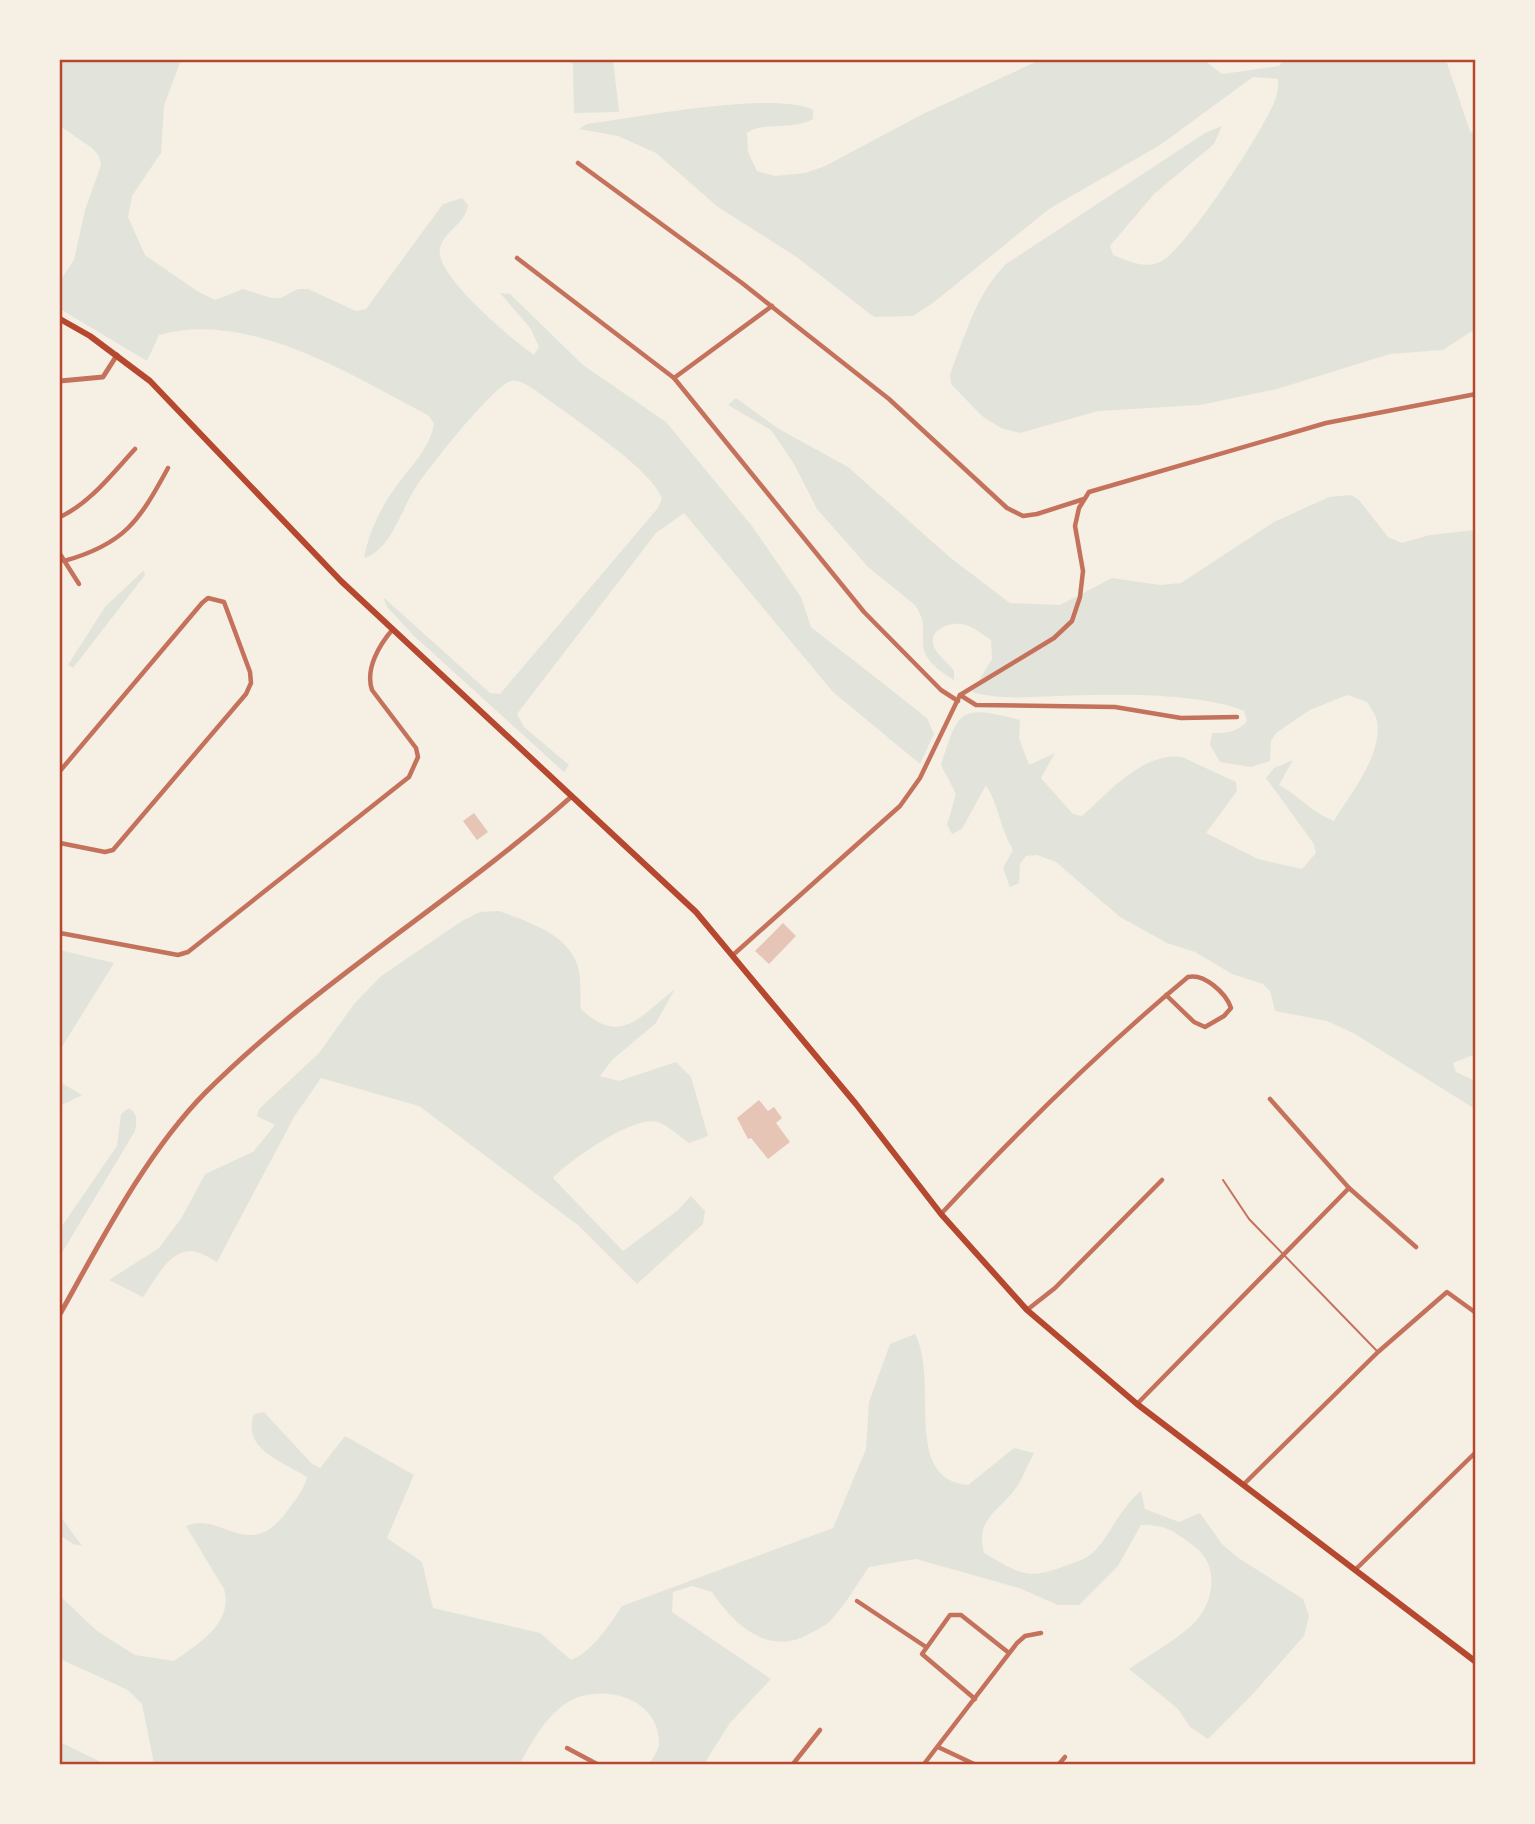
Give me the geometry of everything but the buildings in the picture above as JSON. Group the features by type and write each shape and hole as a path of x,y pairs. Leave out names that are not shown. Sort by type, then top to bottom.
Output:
{"main road":[{"path":"60,318 117,355 175,405 284,523 393,629 696,912 856,1104 941,1214 1027,1310 1137,1405 1475,1662"}],"street":[{"path":"578,163 772,306 889,399 1007,508 1023,516 1084,498"},
{"path":"517,258 674,378 864,612 941,690 976,705 1115,707 1181,718 1237,717"},
{"path":"674,378 772,306"},
{"path":"60,381 103,377 117,355"},
{"path":"733,955 900,806 920,778 959,698 1054,638 1072,621 1080,597 1083,571 1075,526 1088,492 1326,423 1475,394"},
{"path":"60,517 72,511 97,490 135,449"},
{"path":"64,561 96,552 117,537 142,514 168,468"},
{"path":"60,554 79,584"},
{"path":"60,771 202,603 208,598 224,602 250,672 251,683 246,694 113,850 105,852 60,843"},
{"path":"60,933 178,955 188,952 409,777 418,757 416,748 369,683 377,652 393,629"},
{"path":"60,1314 154,1157 204,1094 258,1045 516,846 571,797"},
{"path":"941,1214 1070,1080 1166,995 1188,976 1204,978 1229,1001 1231,1008 1224,1016 1205,1027 1194,1022 1166,995"},
{"path":"1270,1099 1349,1188 1416,1247"},
{"path":"1027,1310 1055,1288 1163,1180"},
{"path":"1137,1405 1149,1389 1349,1188"},
{"path":"1243,1485 1378,1352 1447,1292 1475,1313"},
{"path":"1356,1570 1475,1452"},
{"path":"857,1601 926,1647"},
{"path":"975,1699 922,1654 939,1626 954,1613 1009,1653"},
{"path":"924,1765 1009,1653 1026,1636 1041,1633"},
{"path":"793,1765 820,1730"},
{"path":"938,1747 974,1765"},
{"path":"567,1748 597,1765"},
{"path":"1059,1765 1065,1757"}],"lane":[{"path":"1223,1180 1249,1219 1282,1256 1378,1352"}],"shaded area":[{"path":"60,60 181,60 164,106 161,153 132,196 128,217 145,255 197,291 215,300 243,289 281,298 298,289 308,289 356,311 366,309 443,204 462,198 468,205 466,212 445,237 440,249 441,260 449,275 494,322 534,355 539,347 531,329 500,293 510,294 583,365 666,422 752,526 801,597 811,627 927,718 934,734 920,764 833,692 684,513 656,533 517,714 524,727 569,765 564,772 414,636 387,607 383,597 490,693 500,694 658,508 662,498 654,485 624,456 585,426 527,385 511,381 490,397 460,430 414,490 388,539 373,554 364,558 384,504 428,442 434,424 429,416 334,366 264,339 228,331 193,329 159,335 147,361 60,309 60,281 74,260 85,210 101,165 99,156 92,148 60,126"},
{"path":"569,60 613,60 619,112 574,113 573,65"},
{"path":"1040,60 1204,60 1222,74 1279,66 1283,60 1446,60 1470,131 1475,135 1475,329 1443,350 1390,354 1277,389 1200,405 1098,411 1020,433 1001,428 982,416 951,384 950,374 972,316 987,288 1006,264 1205,133 1222,126 1214,144 1154,194 1110,246 1113,255 1142,264 1160,262 1172,253 1223,188 1256,136 1276,98 1278,79 1253,77 1160,145 1049,209 933,303 913,316 874,317 798,258 718,207 656,153 618,136 579,129 587,124 704,107 769,103 795,105 813,110 813,119 796,125 753,129 747,133 748,152 757,171 775,176 805,173 825,166 925,113"},
{"path":"736,398 779,429 848,467 952,559 1010,603 1060,605 1112,578 1160,585 1181,583 1274,522 1329,497 1351,495 1359,500 1388,537 1402,543 1430,535 1475,530 1476,1054 1453,1063 1456,1072 1475,1081 1475,1109 1355,1034 1327,1021 1275,1011 1270,991 1263,984 1232,974 1195,952 1167,943 1120,917 1056,862 1037,855 1026,856 1020,864 1019,883 1010,887 1003,868 1013,850 986,785 962,829 952,834 947,825 956,794 941,765 947,746 958,722 973,713 985,713 1020,720 1019,738 1029,765 1055,753 1041,778 1073,814 1082,816 1115,786 1154,760 1182,757 1236,782 1237,791 1206,833 1258,859 1302,869 1316,853 1314,844 1266,778 1274,768 1293,760 1279,785 1319,814 1334,821 1364,774 1375,747 1377,721 1367,702 1347,695 1310,710 1276,733 1271,741 1270,761 1251,767 1220,762 1210,745 1212,733 1235,730 1247,721 1244,711 1225,705 1179,697 1014,697 972,692 992,659 991,640 966,625 953,624 941,628 936,632 933,642 937,652 954,671 954,680 938,669 924,651 923,626 915,605 868,567 817,509 794,464 771,430 728,405"},
{"path":"144,570 145,575 73,668 68,665 105,607"},
{"path":"499,911 547,932 568,948 579,971 581,1009 608,1026 630,1023 675,989 656,1023 612,1060 600,1076 619,1081 676,1062 691,1077 708,1136 689,1143 670,1128 657,1122 633,1125 602,1141 553,1178 623,1251 677,1211 691,1196 705,1211 703,1224 637,1284 579,1226 419,1106 321,1078 294,1117 217,1262 197,1252 183,1252 169,1261 143,1297 109,1280 159,1248 182,1217 205,1174 253,1152 275,1125 257,1116 259,1109 319,1053 354,1004 381,976 462,921 480,912"},
{"path":"60,950 114,963 60,1050"},
{"path":"60,1082 82,1095 60,1106"},
{"path":"129,1108 136,1118 135,1131 60,1256 60,1229 117,1146 121,1114"},
{"path":"915,1334 922,1354 928,1447 935,1465 948,1479 968,1485 1014,1448 1034,1453 1016,1488 985,1524 982,1541 984,1553 1015,1570 1031,1574 1052,1571 1078,1561 1097,1549 1126,1506 1141,1491 1145,1509 1179,1522 1200,1513 1222,1544 1237,1557 1303,1599 1309,1616 1304,1636 1208,1739 1190,1727 1178,1709 1129,1669 1191,1626 1205,1607 1211,1586 1211,1575 1203,1554 1175,1533 1150,1525 1141,1525 1118,1566 1079,1605 1058,1605 1019,1588 916,1559 869,1567 829,1622 809,1634 780,1642 767,1640 742,1626 712,1592 692,1586 673,1592 672,1612 771,1679 730,1723 704,1764 650,1764 659,1745 657,1728 650,1715 639,1704 625,1697 594,1694 565,1704 551,1716 520,1764 154,1764 142,1704 128,1690 60,1659 60,1596 97,1631 135,1655 174,1661 212,1631 224,1612 224,1589 186,1526 212,1524 236,1533 260,1533 274,1526 288,1510 302,1490 307,1477 259,1446 252,1426 254,1414 264,1412 311,1463 320,1468 345,1436 414,1475 387,1538 422,1562 433,1608 540,1633 571,1660 593,1644 622,1606 833,1528 866,1449 869,1402 890,1344"},
{"path":"60,1516 82,1546 73,1544 60,1535"},
{"path":"60,1742 105,1764 60,1764"}]}
